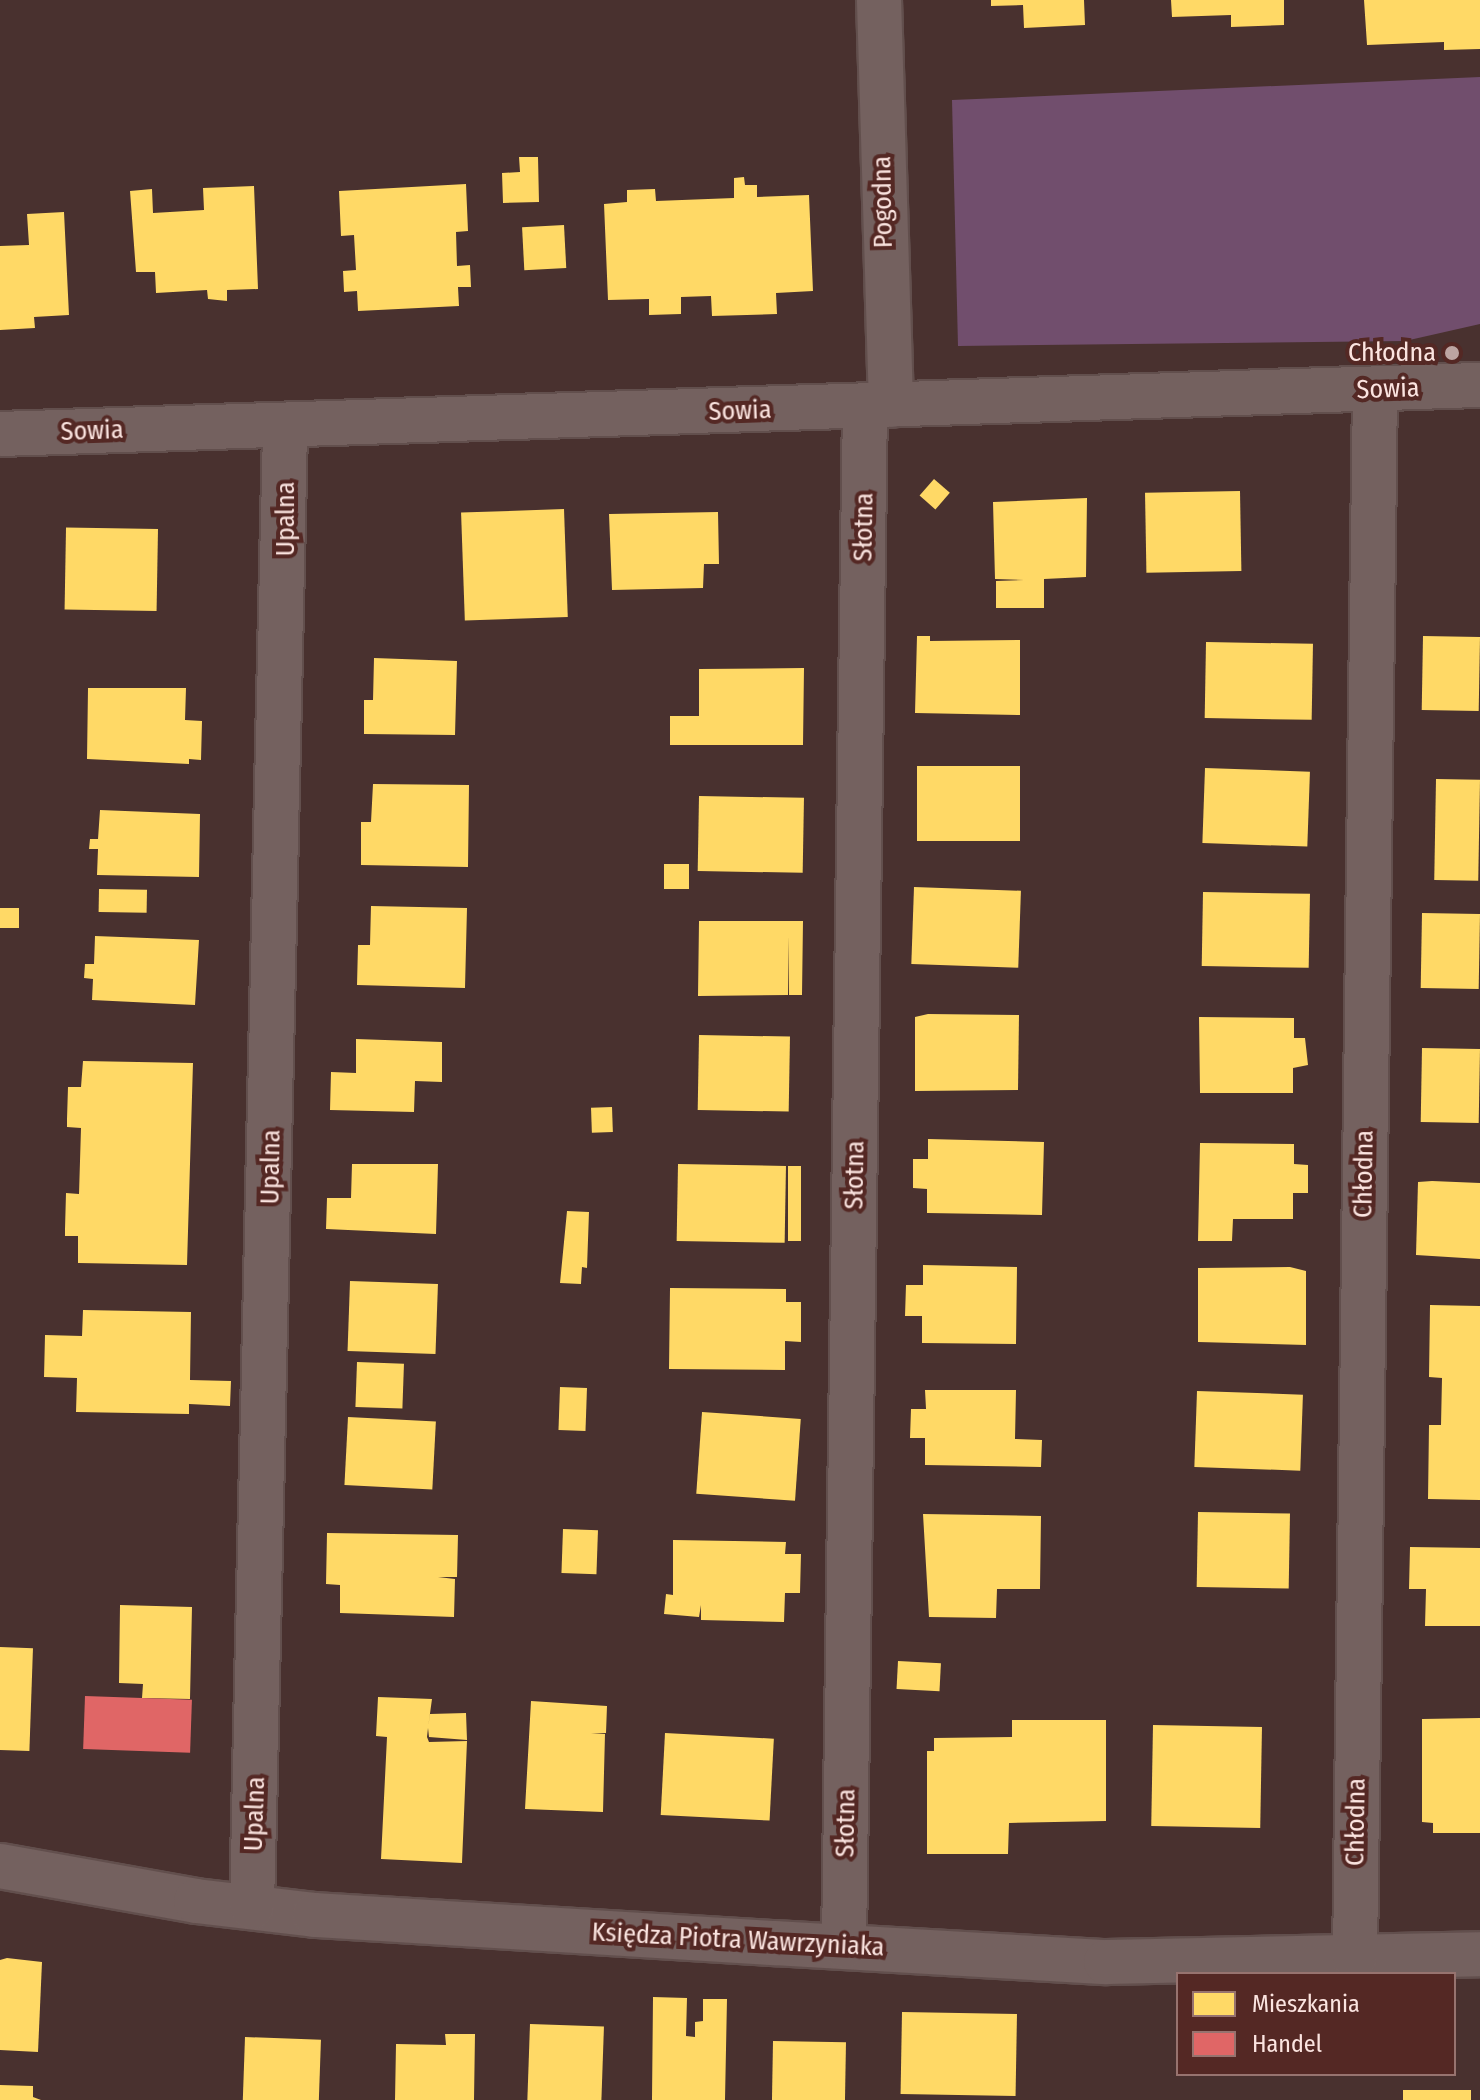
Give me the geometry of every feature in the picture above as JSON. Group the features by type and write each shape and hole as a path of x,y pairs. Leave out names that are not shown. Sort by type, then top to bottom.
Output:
{"street":[{"name":"Pogodna","path":"878,405 879,0"},
{"name":"Sowia","path":"0,434 1480,385"},
{"name":"Chłodna","path":"1355,1958 1375,390"},
{"name":"Słotna","path":"844,1946 878,405"},
{"name":"Upalna","path":"252,1907 285,426"},
{"name":"Księdza Piotra Wawrzyniaka","path":"0,1866 252,1907 1106,1962 1480,1954"}],"shaded area":[{"path":"1480,77 1480,324 1405,341 958,346 952,100"}],"building: Mieszkania":[{"path":"991,0 1084,0 1085,25 1024,28 1023,5 991,6"},
{"path":"1171,0 1284,0 1284,25 1231,27 1231,15 1172,17"},
{"path":"1364,0 1480,0 1480,49 1444,50 1444,42 1367,45"},
{"path":"519,157 538,157 539,202 503,203 502,173 520,172"},
{"path":"744,177 745,185 757,185 757,197 809,195 813,291 776,293 777,314 712,316 711,296 681,297 681,314 649,315 649,299 608,300 604,204 627,202 627,190 655,189 656,201 734,198 734,178"},
{"path":"466,184 468,231 456,232 457,266 470,265 471,287 458,287 459,306 358,311 357,291 344,292 343,271 356,270 354,235 341,236 339,191"},
{"path":"254,186 258,289 227,290 227,301 208,299 207,290 156,293 155,272 136,272 130,191 152,189 153,213 204,210 203,188"},
{"path":"64,212 69,315 34,317 35,328 0,330 0,246 29,245 27,214"},
{"path":"564,225 566,268 524,270 522,227"},
{"path":"934,479 950,493 935,509 920,496"},
{"path":"1240,491 1241,571 1146,573 1145,493"},
{"path":"1087,498 1086,577 1044,579 1044,608 996,608 996,581 1024,580 995,579 993,502"},
{"path":"564,509 568,617 465,621 461,513"},
{"path":"718,512 719,564 704,564 703,588 612,590 609,514"},
{"path":"66,527 158,529 157,611 65,609"},
{"path":"917,636 930,636 930,641 1020,640 1020,715 915,713"},
{"path":"1423,636 1480,637 1479,711 1422,710"},
{"path":"1206,642 1313,644 1312,720 1205,718"},
{"path":"374,658 457,661 455,735 364,734 364,700 373,700"},
{"path":"804,668 803,745 670,745 670,716 699,716 699,669"},
{"path":"88,688 186,688 185,720 202,721 201,760 189,759 189,764 87,759"},
{"path":"917,766 1020,766 1020,841 917,841"},
{"path":"1205,768 1310,772 1307,847 1202,843"},
{"path":"1436,779 1480,780 1478,881 1434,880"},
{"path":"373,784 469,785 468,867 361,865 361,822 371,822"},
{"path":"699,796 804,798 803,873 698,871"},
{"path":"100,810 200,814 199,877 97,875 98,849 89,849 90,839 98,839"},
{"path":"664,864 689,864 689,889 664,889"},
{"path":"914,887 1021,891 1018,968 911,964"},
{"path":"99,889 147,890 147,913 99,912"},
{"path":"1203,892 1310,894 1309,968 1202,966"},
{"path":"371,906 467,908 465,988 357,985 358,945 370,945"},
{"path":"0,908 19,908 19,928 0,928"},
{"path":"1422,913 1480,914 1479,989 1421,988"},
{"path":"699,921 803,921 802,995 789,995 788,936 788,995 698,996"},
{"path":"95,936 199,940 195,1005 92,1000 93,979 84,978 85,964 94,964"},
{"path":"928,1014 1019,1015 1018,1090 915,1091 915,1017"},
{"path":"1199,1017 1294,1018 1294,1038 1305,1038 1308,1065 1293,1068 1293,1093 1200,1093"},
{"path":"699,1035 790,1037 789,1112 698,1110"},
{"path":"356,1039 442,1042 442,1082 415,1081 414,1112 330,1110 331,1072 356,1073"},
{"path":"1422,1048 1480,1049 1479,1123 1421,1122"},
{"path":"83,1061 193,1063 187,1265 78,1263 78,1236 65,1236 65,1229 66,1193 79,1194 81,1128 67,1127 67,1119 68,1087 81,1087"},
{"path":"612,1107 613,1132 592,1133 591,1108"},
{"path":"928,1139 1044,1142 1042,1215 927,1213 927,1189 913,1188 913,1159 928,1159"},
{"path":"1200,1143 1294,1144 1294,1164 1308,1165 1308,1193 1293,1193 1293,1219 1233,1219 1232,1241 1198,1241"},
{"path":"352,1164 438,1164 436,1234 326,1229 327,1198 351,1198"},
{"path":"678,1164 786,1166 785,1243 677,1241"},
{"path":"788,1166 801,1166 801,1241 788,1241"},
{"path":"1418,1182 1480,1183 1480,1259 1416,1255"},
{"path":"567,1211 589,1212 587,1268 582,1267 581,1284 560,1283"},
{"path":"923,1265 1017,1267 1016,1344 922,1343 922,1316 905,1316 906,1285 923,1285"},
{"path":"1290,1267 1306,1271 1306,1345 1198,1342 1198,1268"},
{"path":"350,1281 438,1284 436,1354 348,1351"},
{"path":"670,1288 786,1289 786,1302 801,1302 801,1342 785,1341 785,1370 669,1369"},
{"path":"1430,1305 1480,1306 1480,1500 1428,1499 1429,1425 1441,1425 1442,1378 1429,1377"},
{"path":"83,1310 191,1312 190,1380 231,1381 230,1406 189,1404 189,1414 76,1412 77,1378 44,1377 45,1335 82,1336"},
{"path":"357,1362 404,1364 402,1409 355,1407"},
{"path":"560,1387 587,1388 585,1431 558,1430"},
{"path":"925,1390 1016,1390 1015,1439 1042,1440 1041,1467 925,1465 925,1438 910,1438 911,1409 926,1409"},
{"path":"1197,1391 1303,1395 1300,1471 1194,1467"},
{"path":"702,1412 801,1419 795,1501 696,1494"},
{"path":"348,1417 436,1422 432,1490 344,1485"},
{"path":"1198,1512 1290,1514 1289,1589 1197,1587"},
{"path":"923,1514 1041,1516 1040,1589 997,1589 996,1618 929,1617"},
{"path":"563,1529 598,1530 596,1574 561,1573"},
{"path":"327,1533 458,1535 457,1577 438,1577 455,1579 454,1617 340,1613 340,1585 326,1584"},
{"path":"673,1540 786,1542 785,1554 801,1554 800,1593 785,1593 784,1622 701,1620 701,1605 699,1617 664,1614 666,1594 673,1595"},
{"path":"1410,1547 1480,1548 1480,1626 1425,1626 1426,1589 1409,1589"},
{"path":"120,1605 192,1607 190,1699 142,1698 143,1684 119,1683"},
{"path":"0,1647 33,1648 29,1751 0,1750"},
{"path":"898,1661 941,1663 939,1691 897,1689"},
{"path":"378,1697 432,1699 429,1742 467,1741 462,1863 381,1859 387,1737 376,1736"},
{"path":"531,1701 607,1706 606,1733 591,1734 605,1734 603,1812 525,1809"},
{"path":"466,1713 467,1740 429,1737 430,1714"},
{"path":"1480,1718 1480,1833 1433,1833 1433,1823 1422,1822 1422,1719"},
{"path":"1012,1720 1106,1720 1106,1821 1009,1823 1008,1854 927,1854 927,1751 934,1751 934,1738 1012,1737"},
{"path":"1153,1725 1262,1727 1260,1828 1151,1826"},
{"path":"665,1733 774,1739 770,1821 661,1815"},
{"path":"0,1960 42,1962 38,2052 0,2050"},
{"path":"653,1997 687,1998 686,2036 695,2037 695,2022 703,2021 703,1999 727,1999 725,2100 652,2100"},
{"path":"902,2012 1017,2014 1016,2096 901,2094"},
{"path":"530,2024 604,2027 601,2100 527,2100"},
{"path":"445,2034 475,2034 474,2100 395,2100 396,2044 446,2045"},
{"path":"245,2037 321,2040 319,2100 243,2100"},
{"path":"773,2041 846,2042 845,2100 772,2100"},
{"path":"0,2085 33,2086 33,2097 41,2100 0,2100"},
{"path":"1403,2090 1471,2090 1471,2100 1403,2100"}],"building: Handel":[{"path":"85,1696 192,1700 190,1753 83,1749"}],"place":[{"name":"Chłodna","path":"1452,353"}]}
